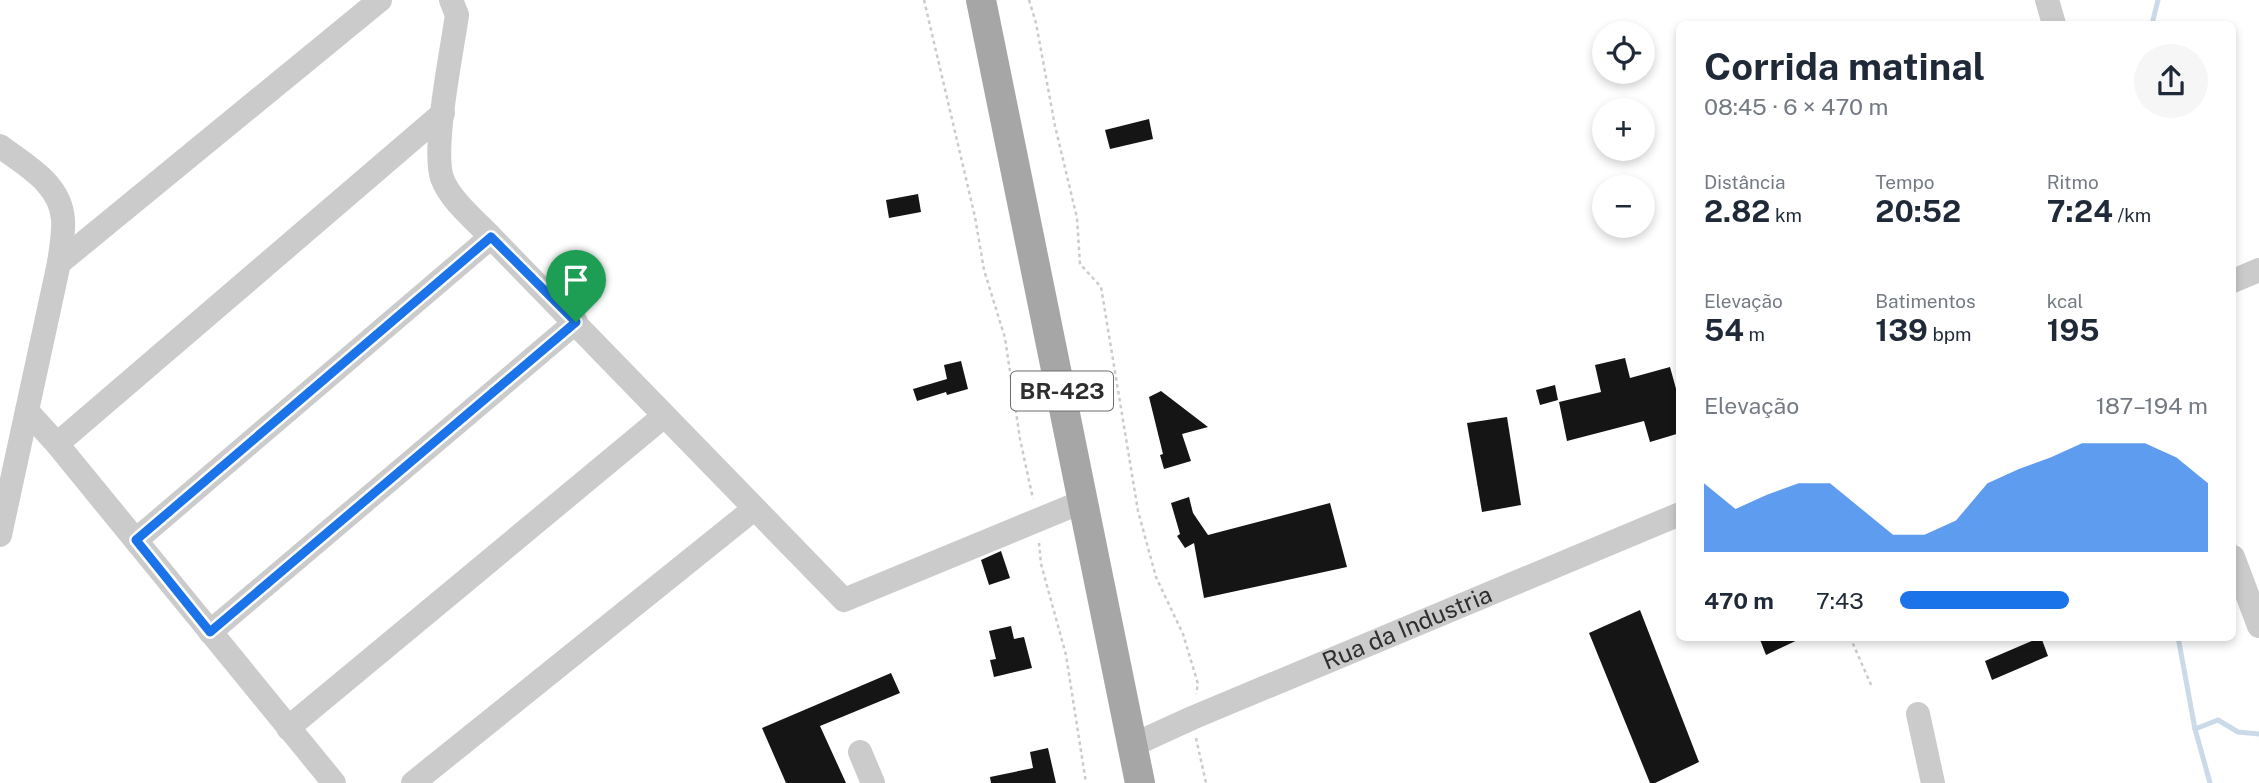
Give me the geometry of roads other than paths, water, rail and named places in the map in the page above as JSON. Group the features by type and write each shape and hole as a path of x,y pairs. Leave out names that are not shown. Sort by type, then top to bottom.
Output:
{"main road":[{"name":"BR-423","path":"981,0 1140,783"}],"street":[{"path":"59,263 380,0"},
{"path":"451,0 457,15 438,155 443,180 456,199 491,237 844,600 1084,501"},
{"path":"2047,0 2053,21"},
{"path":"57,444 443,113"},
{"path":"0,146 50,184 59,198 64,222 59,263 0,535"},
{"path":"136,540 491,237"},
{"path":"2236,280 2259,270"},
{"path":"210,632 576,322"},
{"path":"27,411 57,444 334,783"},
{"path":"288,728 663,416"},
{"path":"413,783 754,509"},
{"name":"Rua da Industria","path":"1133,745 1676,516"},
{"path":"2236,565 2259,626"},
{"path":"1918,714 1933,783"},
{"path":"860,752 873,783"}],"waterway":[{"path":"2153,21 2158,0"},
{"path":"2179,641 2195,729 2210,783"},
{"path":"2195,729 2218,720 2238,732 2259,734"}]}
